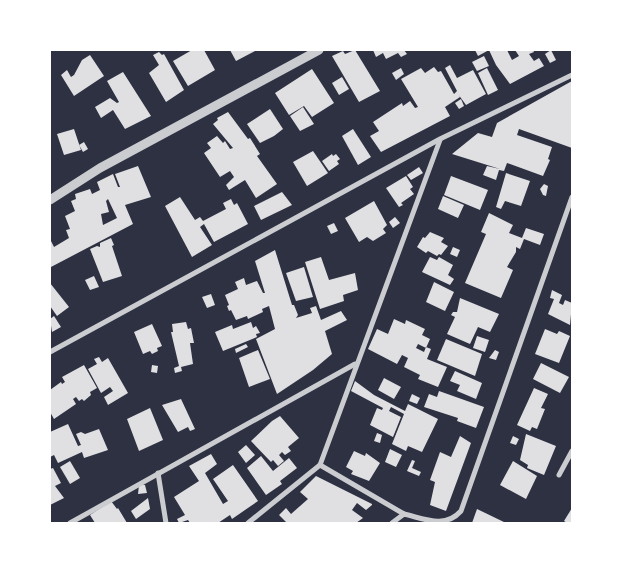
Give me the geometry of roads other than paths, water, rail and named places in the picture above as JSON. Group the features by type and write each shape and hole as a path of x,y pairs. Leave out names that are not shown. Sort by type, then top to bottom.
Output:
{"street":[{"path":"50,200 100,168 319,50"},
{"path":"50,352 440,139 572,74"},
{"path":"248,523 320,465 440,139"},
{"path":"320,465 404,514 440,522 455,518 466,500 572,197"},
{"path":"70,523 356,364"},
{"path":"559,475 572,452"},
{"path":"158,473 166,523"},
{"path":"392,523 404,514"}]}
